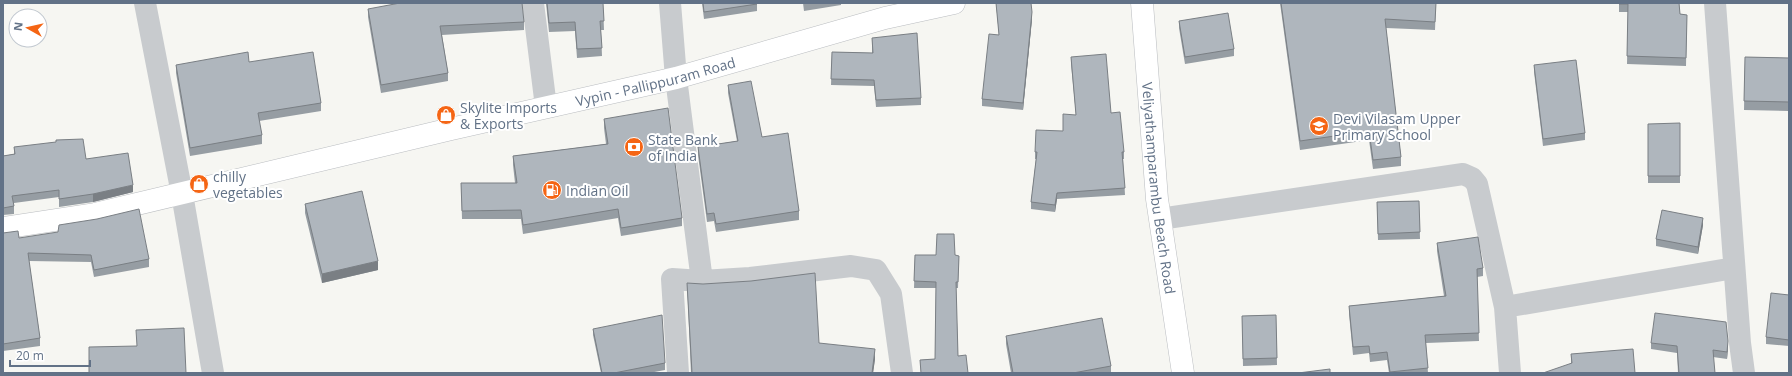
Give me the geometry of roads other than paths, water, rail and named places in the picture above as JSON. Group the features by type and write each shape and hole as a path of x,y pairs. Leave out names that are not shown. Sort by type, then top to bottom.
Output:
{"main road":[{"name":"Vypin - Pallippuram Road","path":"3,228 95,214 546,107 676,78 884,18 954,3"},
{"name":"Veliyathamparambu Beach Road","path":"1142,3 1157,199 1183,373"}],"street":[{"path":"144,3 182,194 213,373"},
{"path":"533,3 546,107"},
{"path":"670,3 676,78 702,281"},
{"path":"1715,3 1734,268 1744,373"},
{"path":"1160,219 1463,174 1472,178 1477,184 1505,307 1510,373"},
{"path":"678,373 672,279 702,281 750,278 851,266 876,270 891,294 902,373"},
{"path":"1505,307 1734,268"}],"place":[{"name":"Skylite Imports & Exports","path":"446,115"},
{"name":"Devi Vilasam Upper Primary School","path":"1319,126"},
{"name":"State Bank of India","path":"634,147"},
{"name":"chilly vegetables","path":"199,184"},
{"name":"Indian Oil","path":"552,190"}]}
